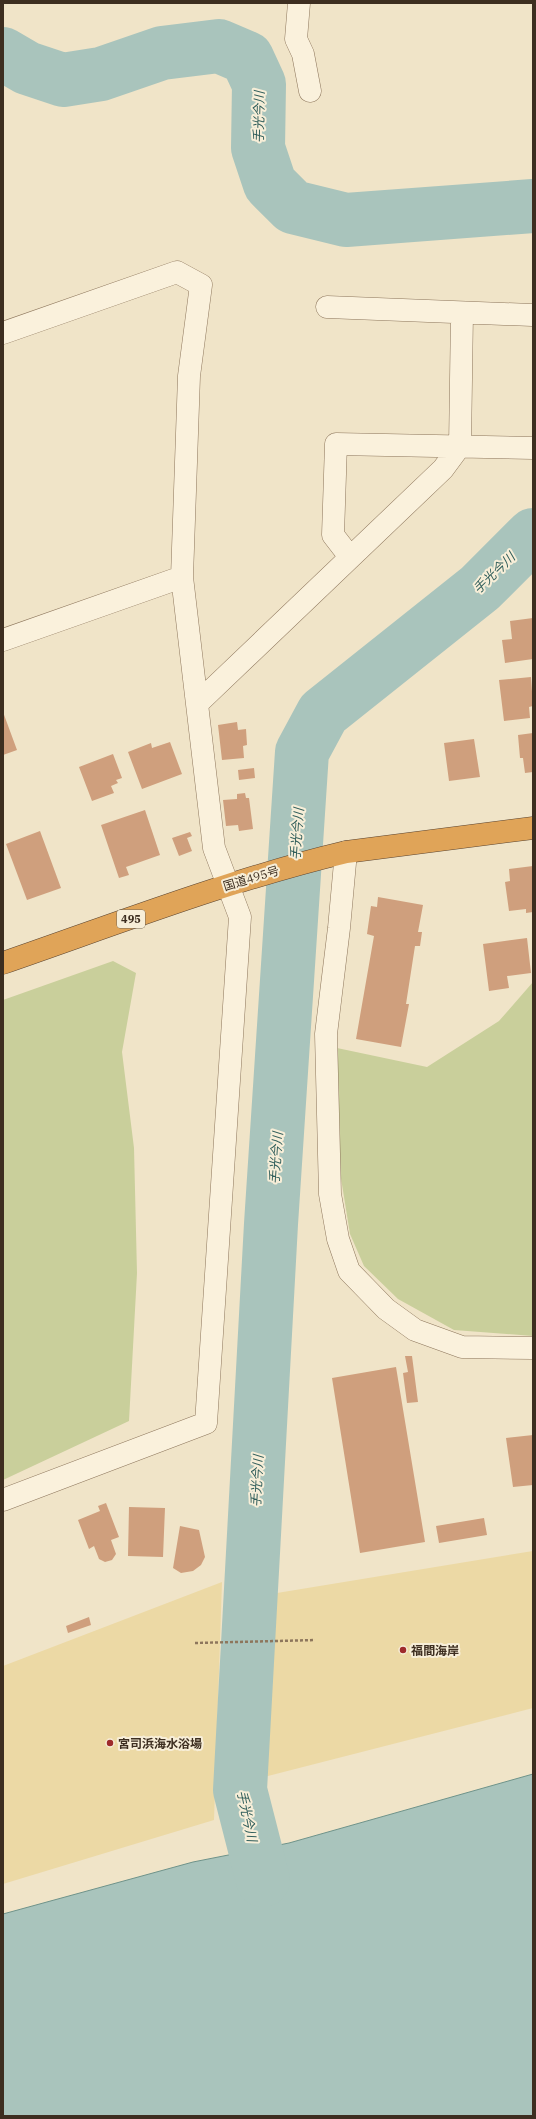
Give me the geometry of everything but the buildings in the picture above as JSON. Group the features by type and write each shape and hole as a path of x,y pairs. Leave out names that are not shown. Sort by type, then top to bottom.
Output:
{"highway":[{"name":"国道495号","path":"3,963 258,874 316,859 346,852 533,828"}],"street":[{"path":"299,3 296,39 303,54 310,91"},
{"path":"3,333 177,272 201,285 189,376 182,577 214,848 240,916 206,1423 3,1500"},
{"path":"327,307 532,315"},
{"path":"198,703 443,469 460,446 462,313"},
{"path":"350,557 333,535 336,444 533,448"},
{"path":"3,640 182,577"},
{"path":"346,852 340,928 326,1034 330,1194 338,1239 350,1271 386,1309 415,1330 462,1347 533,1348"}],"path":[{"path":"195,1643 315,1640"}],"green space":[{"path":"113,961 136,973 122,1052 134,1148 137,1273 129,1421 3,1480 3,1000"},
{"path":"533,982 533,1336 454,1330 398,1299 364,1266 350,1234 339,1166 337,1048 427,1067 499,1021"}],"sand":[{"name":"福間海岸","path":"533,1551 533,1708 264,1777 277,1593"},
{"name":"宮司浜海水浴場","path":"222,1582 214,1820 3,1884 3,1666"}],"water":[{"path":"533,1774 533,2116 3,2116 3,1914 193,1862 289,1843"}],"waterway":[{"name":"手光今川","path":"3,54 27,68 63,80 101,74 162,53 219,46 247,58 259,84 258,148 270,184 293,207 346,220 533,206"},
{"name":"手光今川","path":"263,1880 240,1790 271,1224 302,752 323,713 480,588 533,535"}],"place":[{"name":"福間海岸","path":"403,1650"},
{"name":"宮司浜海水浴場","path":"110,1743"}]}
